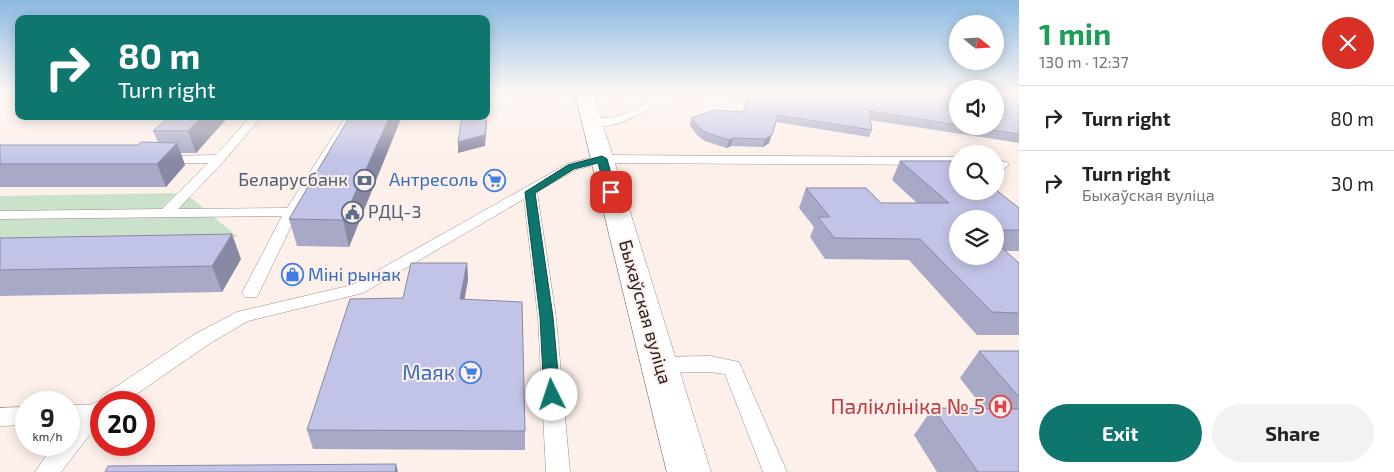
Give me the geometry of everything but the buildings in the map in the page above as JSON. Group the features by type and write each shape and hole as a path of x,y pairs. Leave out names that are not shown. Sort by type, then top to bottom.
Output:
{"main road":[{"name":"Быхаўская вуліца","path":"590,115 689,472"}],"lane":[{"path":"592,122 614,122 634,115"},
{"path":"166,214 253,120"},
{"path":"251,293 291,212 348,120"},
{"path":"149,159 219,159"},
{"path":"126,391 202,339 243,316 357,289 571,167 602,159 949,161"},
{"path":"530,192 546,317 558,472"},
{"path":"0,215 291,212"},
{"path":"660,365 710,364 732,367 775,472"},
{"path":"0,417 15,416"},
{"path":"80,431 90,420"},
{"path":"47,472 59,456"}],"green space":[{"path":"185,193 238,237 0,238 0,196"}],"place":[{"name":"Беларусбанк","path":"364,180"},
{"name":"Антресоль","path":"494,180"},
{"name":"РДЦ-3","path":"352,212"},
{"name":"Міні рынак","path":"292,275"},
{"name":"Маяк","path":"471,373"},
{"name":"Паліклініка № 5","path":"1001,407"}],"route":[{"path":"552,395 546,317 530,192 571,167 602,159 611,192"}]}
